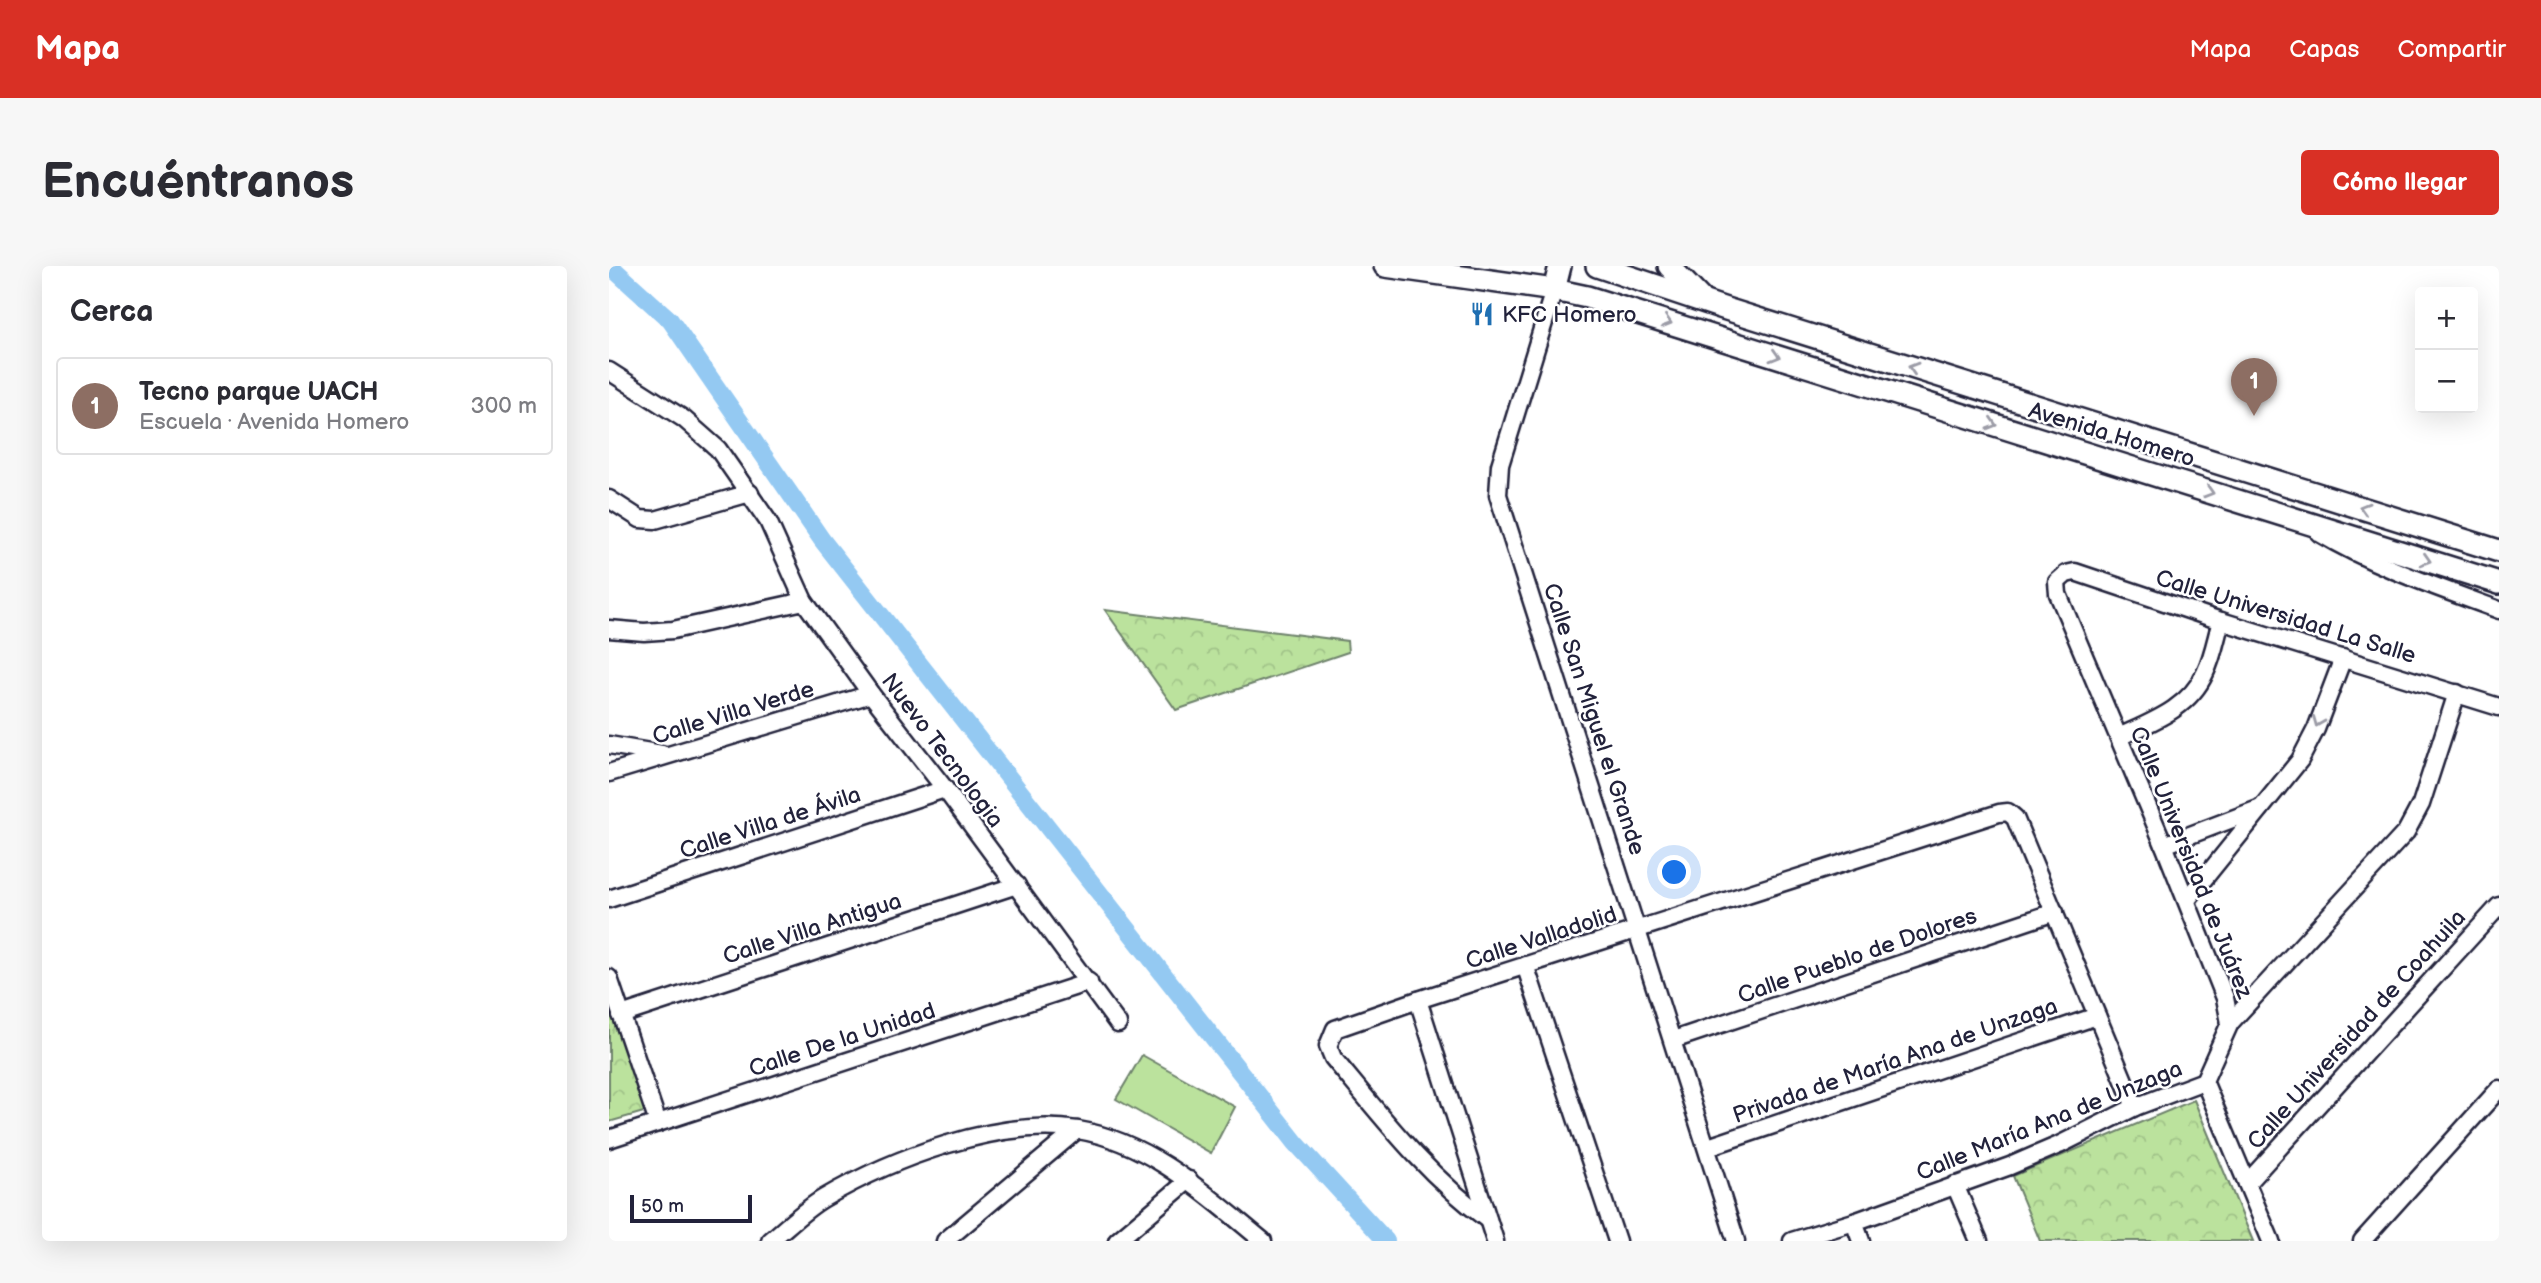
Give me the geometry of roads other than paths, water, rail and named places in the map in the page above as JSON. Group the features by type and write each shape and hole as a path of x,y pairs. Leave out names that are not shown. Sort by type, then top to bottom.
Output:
{"main road":[{"path":"1385,266 1554,290 1560,266"},
{"path":"1587,297 1595,266"},
{"name":"Avenida Homero","path":"1595,266 2499,551"},
{"path":"1669,266 1704,302"},
{"name":"Avenida Homero","path":"1554,290 1587,297 2499,583"}],"street":[{"name":"Calle San Miguel el Grande","path":"1554,290 1500,465 1498,495 1639,930 1736,1241"},
{"name":"Nuevo Tecnologia","path":"609,371 698,430 718,449 768,521 804,601 870,694 945,789 1118,1024"},
{"path":"609,499 640,519 655,520 750,492"},
{"path":"2299,521 2369,560 2499,610"},
{"name":"Calle Universidad La Salle","path":"2061,577 2075,572 2221,621 2499,707"},
{"name":"Calle Universidad de Juárez","path":"2061,577 2056,587 2058,594 2222,988 2230,1023 2204,1081"},
{"path":"609,629 644,632 673,630 804,601"},
{"path":"2119,737 2168,714 2190,696 2206,672 2221,621"},
{"path":"2186,900 2263,807 2307,747 2343,658"},
{"path":"2230,1023 2406,832 2421,804 2457,693"},
{"name":"Calle Villa Verde","path":"609,773 870,694"},
{"path":"609,745 668,755"},
{"name":"Calle Villa de Ávila","path":"609,899 945,789"},
{"path":"2164,845 2263,807"},
{"name":"Calle Valladolid","path":"1488,1220 1456,1197 1431,1174 1330,1053 1329,1040 1339,1027 1999,813 2008,812 2015,818 2055,912"},
{"name":"Calle Villa Antigua","path":"621,1015 1017,885"},
{"name":"Calle Universidad de Coahuila","path":"2247,1183 2499,906"},
{"path":"2055,912 2135,1107"},
{"name":"Calle Pueblo de Dolores","path":"1673,1041 2055,912"},
{"path":"1525,965 1617,1241"},
{"path":"609,978 658,1124"},
{"name":"Calle De la Unidad","path":"609,1139 1089,982"},
{"path":"1418,1000 1495,1241"},
{"name":"Privada de María Ana de Unzaga","path":"1707,1147 2097,1016"},
{"path":"2204,1081 2271,1241"},
{"name":"Calle María Ana de Unzaga","path":"1792,1241 1854,1222 2010,1166 2135,1107 2204,1081"},
{"path":"2362,1241 2499,1089"},
{"path":"770,1241 821,1199 873,1173 964,1139 1033,1129 1077,1130 1112,1140 1147,1155 1189,1180 1263,1241"},
{"path":"945,1241 1077,1130"},
{"path":"1117,1241 1189,1180"},
{"path":"1955,1185 1979,1241"},
{"path":"1854,1222 1861,1241"}],"waterway":[{"path":"610,266 670,320 822,540 1296,1143 1386,1241"}],"place":[{"name":"KFC Homero","path":"1482,314"},
{"name":"Tecno parque UACH","path":"2254,416"}]}
